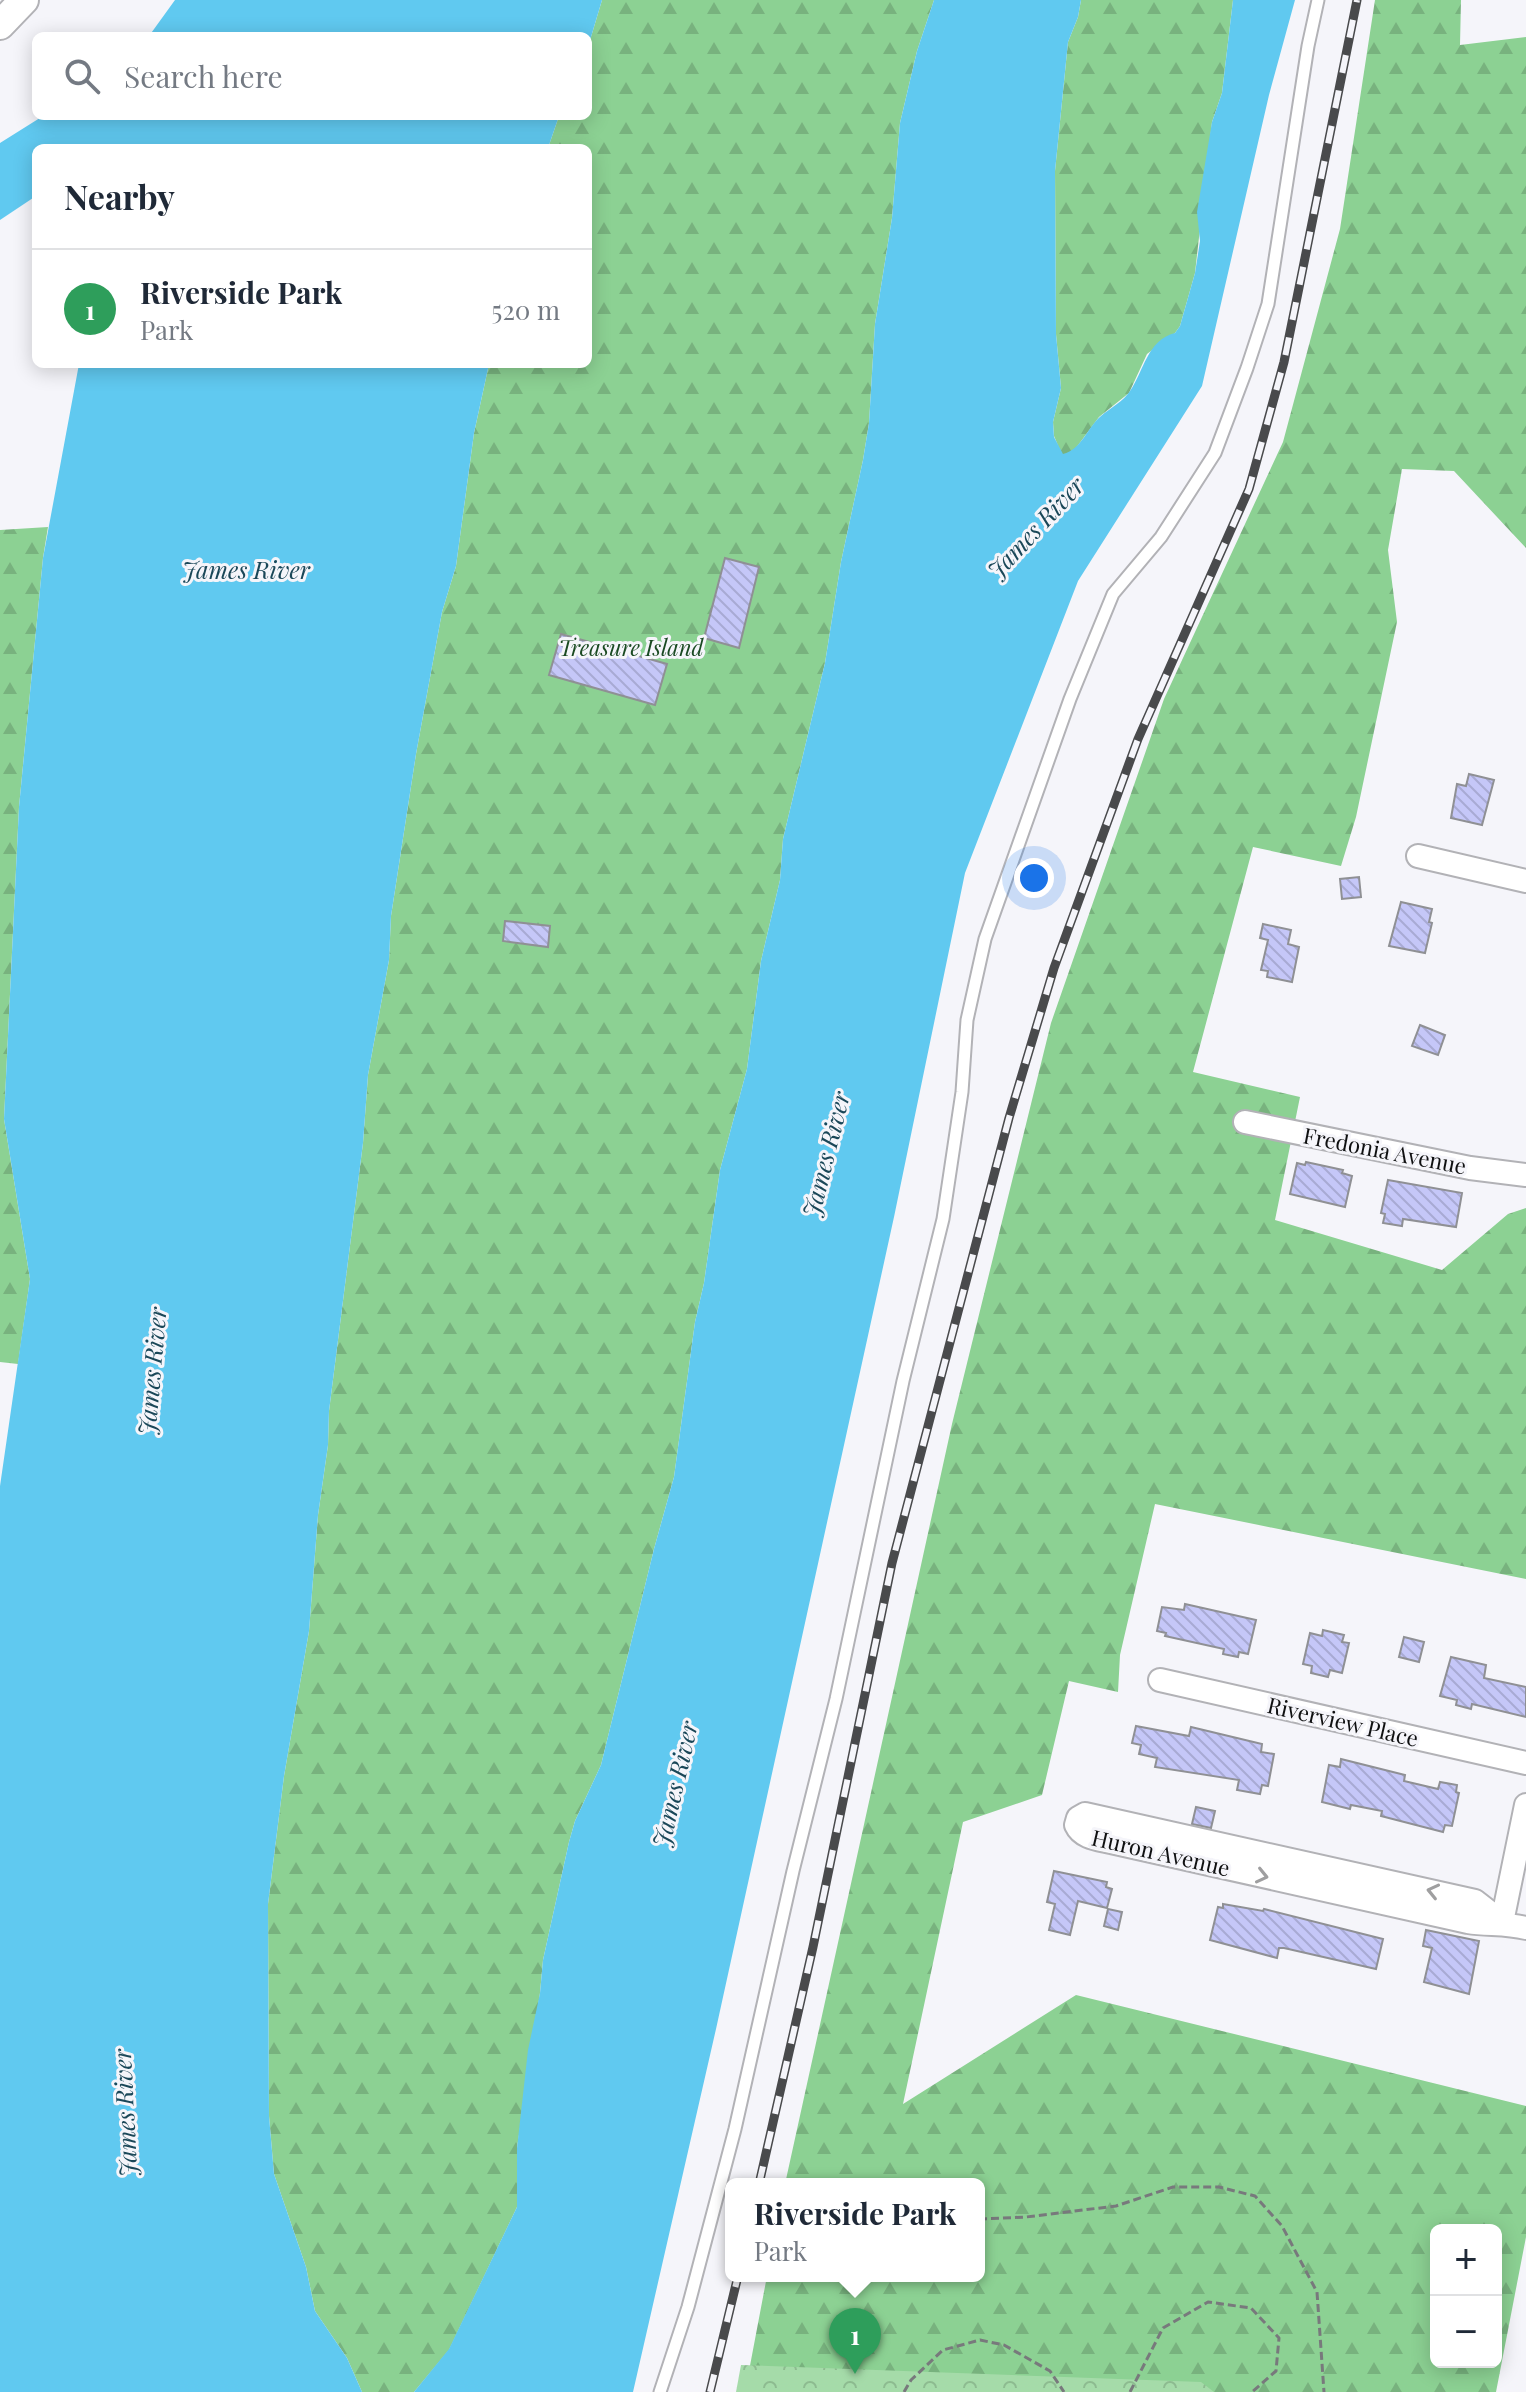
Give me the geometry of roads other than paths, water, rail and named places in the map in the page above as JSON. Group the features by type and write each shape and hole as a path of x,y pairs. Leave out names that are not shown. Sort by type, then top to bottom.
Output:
{"street":[{"path":"0,25 24,0"},
{"path":"1418,856 1526,881"},
{"name":"Fredonia Avenue","path":"1245,1122 1470,1168 1526,1175"},
{"name":"Riverview Place","path":"1160,1680 1526,1763"},
{"path":"1502,1922 1526,1805"},
{"name":"Huron Avenue","path":"1502,1922 1488,1925 1468,1922 1127,1846 1086,1836 1079,1832 1076,1825 1078,1818 1085,1814 1475,1901 1502,1922 1526,1928"}],"lane":[{"path":"660,2392 688,2307 735,2129 839,1684 903,1381 943,1219 962,1092 967,1020 985,939 1070,699 1113,594 1161,537 1215,453 1247,368 1268,304 1308,46 1318,0"}],"water":[{"path":"175,0 602,0 592,34 152,32"},
{"name":"James River","path":"934,0 1081,0 1068,42 1055,171 1056,334 1061,388 1053,422 1054,437 1063,454 1075,448 1096,421 1127,395 1152,349 1180,326 1195,273 1200,241 1197,212 1212,122 1222,93 1233,0 1295,0 1269,95 1202,386 1078,581 965,873 894,1217 633,2392 414,2392 449,2349 517,2207 517,2148 528,2050 540,1993 543,1960 569,1842 575,1821 601,1765 674,1477 720,1170 747,1069 761,961 780,880 783,839 825,663 841,562 863,460 869,423 875,324 892,218 900,123 917,51"},
{"path":"37,120 558,120 549,144 32,144 32,199 0,220 0,143"},
{"name":"James River","path":"78,368 488,368 474,433 456,566 442,612 416,754 391,916 389,960 368,1075 363,1143 329,1411 309,1631 284,1776 268,1904 269,2116 274,2174 306,2267 315,2311 347,2358 362,2392 0,2392 0,1486 30,1279 4,1119 19,807 43,558"}],"railway":[{"path":"760,2178 813,1947 892,1563 1009,1118 1054,968 1138,739 1249,489 1284,362 1357,0"},
{"path":"710,2392 737,2282"}],"place":[{"name":"Riverside Park","path":"855,2374"}],"park label":[{"name":"Treasure Island","path":"631,647"}]}
